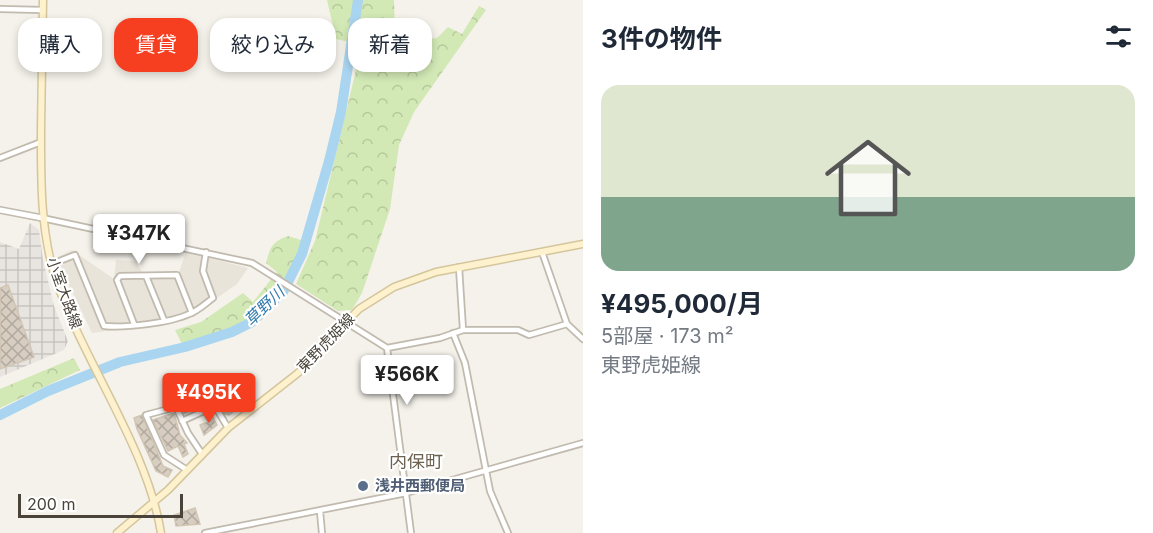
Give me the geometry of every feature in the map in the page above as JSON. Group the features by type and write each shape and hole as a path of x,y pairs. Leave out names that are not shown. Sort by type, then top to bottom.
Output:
{"main road":[{"name":"小室大路線","path":"42,0 42,218 52,264 86,350 156,500 162,533"},
{"name":"東野虎姫線","path":"117,533 156,500 228,428 278,391 359,309 394,287 414,278 459,267 583,244"}],"street":[{"path":"0,9 42,10"},
{"path":"0,158 41,142"},
{"path":"0,210 206,252 261,267 387,348 464,330 518,330 529,335 567,324"},
{"path":"52,264 75,255 104,326 119,327 177,320 192,313 213,298 203,272 206,252"},
{"path":"542,252 567,324 583,339"},
{"path":"459,267 464,330"},
{"path":"134,324 117,280 120,276 177,274 192,313"},
{"path":"146,276 164,320"},
{"path":"453,333 465,363 485,472 508,533"},
{"path":"387,348 411,533"},
{"path":"183,421 215,406 228,428"},
{"path":"187,470 164,456 146,415 176,407 202,454"},
{"path":"205,533 406,493 583,443"},
{"path":"320,511 322,533"}],"shaded area":[{"path":"30,223 39,230 43,260 54,306 68,341 64,350 0,377 0,242 19,249"},
{"path":"72,250 114,279 116,260 135,261 143,273 179,272 186,252 248,268 237,284 190,317 92,333 56,258"}],"green space":[{"path":"327,0 394,0 395,18 348,18 348,42 336,39 336,18 331,18"},
{"path":"479,6 486,10 414,112 399,145 390,209 362,293 352,310 338,311 296,284 315,241 356,72 432,72 432,39 437,38 448,27 462,34"},
{"path":"288,236 304,241 286,280 270,303 236,326 183,346 175,330 201,322 243,293 253,302 277,272 266,263 270,249 278,240"},
{"path":"74,358 80,370 0,408 0,389"}],"building":[{"path":"8,285 34,357 0,369 0,288"},
{"path":"210,395 213,400 184,414 182,408"},
{"path":"230,396 238,408 229,415 225,414 221,405 222,401"},
{"path":"174,413 180,435 187,443 184,444 188,454 183,457 178,446 168,451 153,420"},
{"path":"211,413 217,425 204,435 200,425 208,422 205,416"},
{"path":"142,415 163,466 172,470 168,477 156,471 137,429 134,418"},
{"path":"195,508 200,524 176,526 174,515"}],"waterway":[{"name":"草野川","path":"0,415 48,391 120,362 185,347 232,332 252,322 283,292 302,254 329,161 341,112 358,0"}],"place":[{"name":"浅井西郵便局","path":"363,486"}],"district":[{"name":"内保町","path":"416,462"}]}
